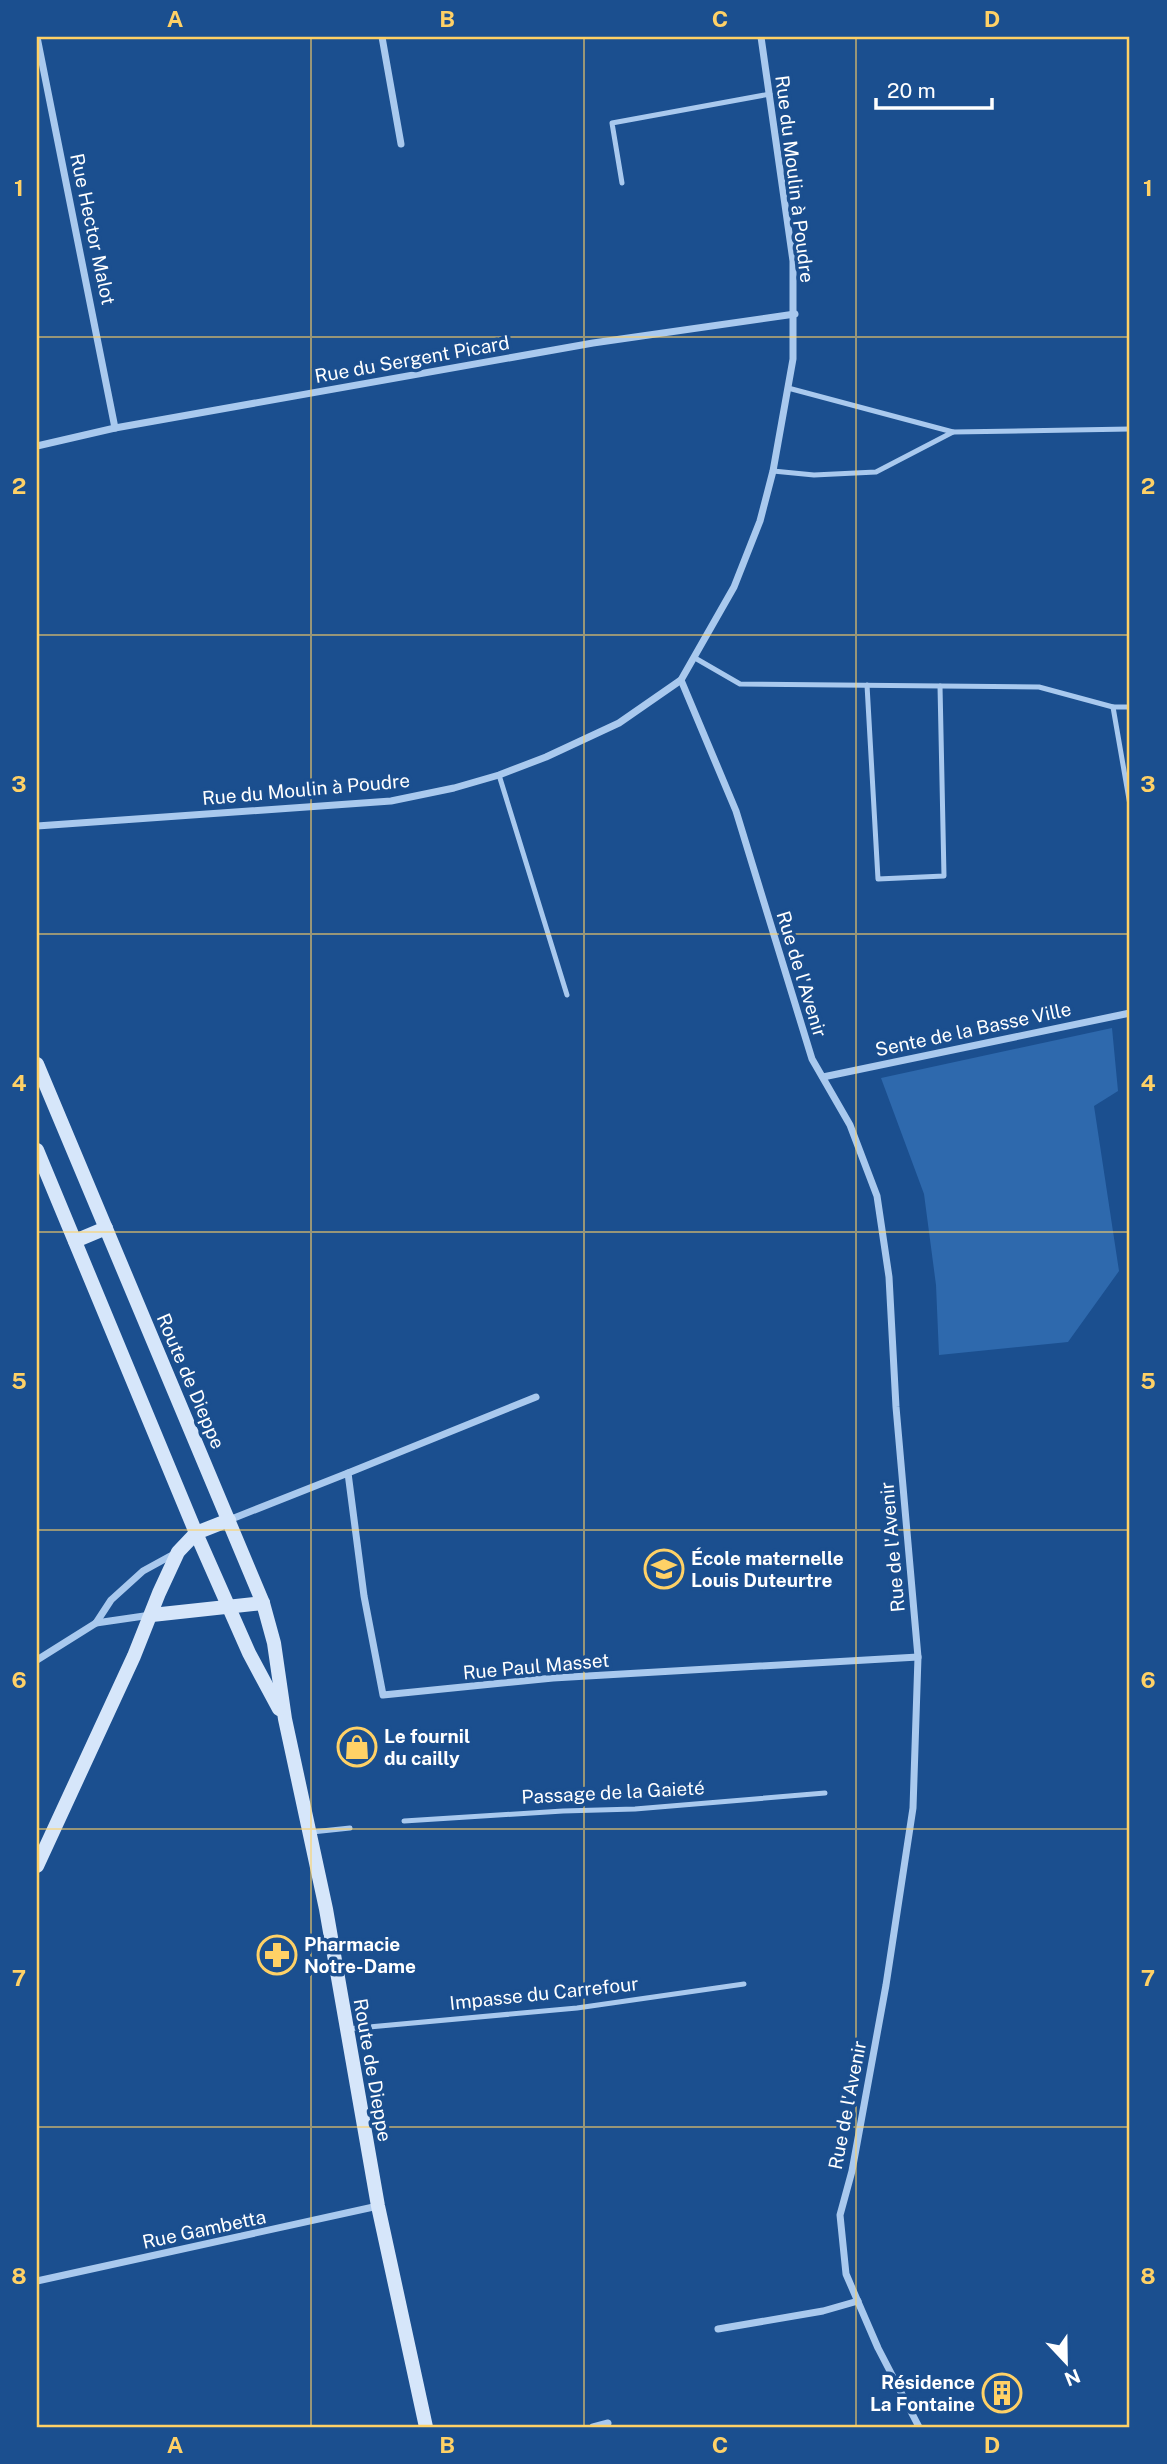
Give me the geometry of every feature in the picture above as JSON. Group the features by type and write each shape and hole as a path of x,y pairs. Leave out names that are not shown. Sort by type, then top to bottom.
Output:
{"main road":[{"name":"Route de Dieppe","path":"37,1064 263,1603 274,1643 285,1719 311,1832 378,2206 426,2427"},
{"name":"Route de Dieppe","path":"37,1150 195,1533 249,1653 285,1719"},
{"path":"75,1241 106,1228"},
{"path":"37,1866 152,1615 177,1552 195,1533 229,1520"},
{"path":"152,1615 263,1603"}],"street":[{"name":"Rue Hector Malot","path":"37,37 116,428"},
{"path":"382,37 401,144"},
{"name":"Rue du Moulin à Poudre","path":"37,826 391,801 454,788 499,775 620,723 681,680 734,587 760,521 773,471 793,359 793,261 761,37"},
{"name":"Rue du Sergent Picard","path":"37,446 116,428 593,343 794,314"},
{"name":"Rue de l'Avenir","path":"681,680 736,811 813,1059 850,1125 877,1196 889,1277 896,1407 918,1657 913,1808 886,1985 852,2171 840,2215 846,2274 878,2348 919,2427"},
{"name":"Sente de la Basse Ville","path":"823,1077 1130,1013"},
{"path":"229,1520 536,1397"},
{"name":"Rue Paul Masset","path":"348,1473 364,1596 383,1695 553,1678 918,1657"},
{"path":"96,1623 111,1600 143,1571 177,1552"},
{"path":"37,1660 96,1623 152,1615"},
{"name":"Rue Gambetta","path":"37,2281 378,2206"},
{"path":"718,2329 823,2311 858,2301"},
{"path":"593,2427 608,2423"}],"lane":[{"path":"621,183 612,123 769,94"},
{"path":"788,388 953,432 1130,429"},
{"path":"773,471 814,475 876,472 953,432"},
{"path":"695,658 740,684 1039,687 1113,707 1130,707"},
{"path":"867,685 878,879 944,876 940,686"},
{"path":"1113,707 1130,805"},
{"path":"499,775 567,995"},
{"name":"Passage de la Gaieté","path":"404,1821 635,1809 825,1793"},
{"path":"311,1832 350,1828"},
{"name":"Impasse du Carrefour","path":"347,2029 577,2008 744,1984"}],"shaded area":[{"path":"1112,1028 1118,1091 1094,1106 1119,1271 1068,1342 939,1355 936,1285 924,1194 881,1078"}],"place":[{"name":"École maternelle Louis Duteurtre","path":"664,1569"},
{"name":"Le fournil du cailly","path":"357,1747"},
{"name":"Pharmacie Notre-Dame","path":"277,1955"},
{"name":"Résidence La Fontaine","path":"1002,2393"}]}
